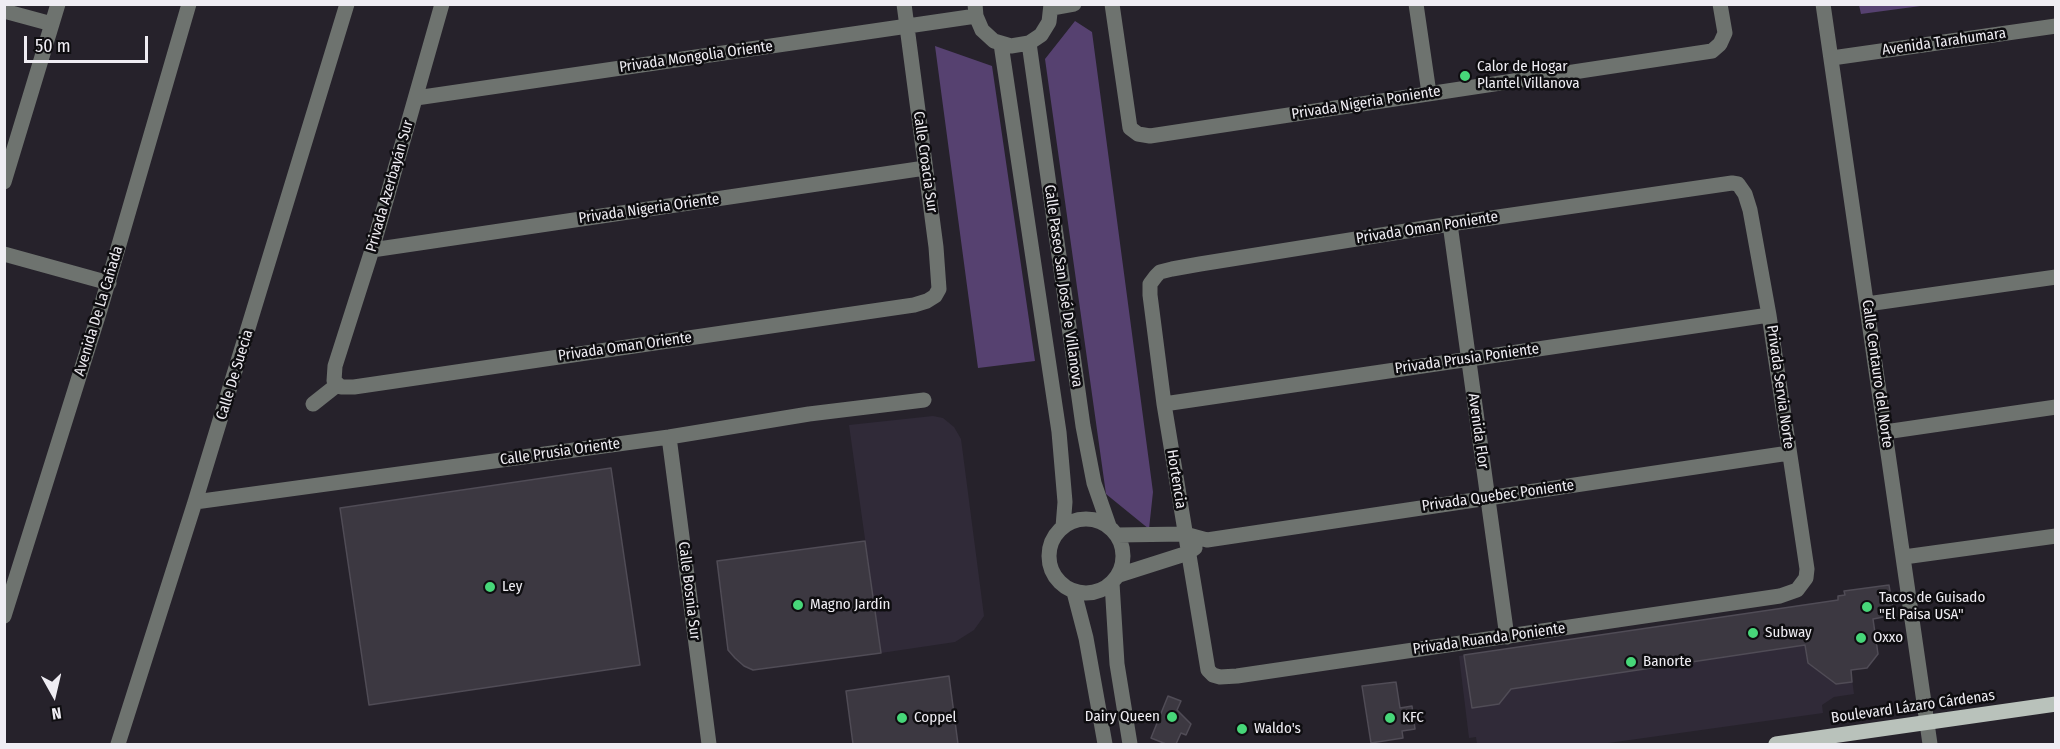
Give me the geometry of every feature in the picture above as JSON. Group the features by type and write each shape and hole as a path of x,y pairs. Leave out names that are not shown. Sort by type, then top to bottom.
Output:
{"main road":[{"name":"Boulevard Lázaro Cárdenas","path":"1776,744 2055,704"}],"street":[{"path":"4,182 11,134 58,4"},
{"name":"Avenida De La Cañada","path":"5,611 109,283 189,4"},
{"name":"Calle De Suecia","path":"118,744 195,502 347,4"},
{"name":"Privada Azerbayán Sur","path":"337,385 334,381 335,366 372,250 442,4"},
{"name":"Calle Croacia Sur","path":"904,4 936,247 939,289 927,302 914,305"},
{"path":"975,10 982,30 987,36 1001,44 1020,46 1029,43 1045,29 1051,6 1074,4"},
{"name":"Privada Nigeria Poniente","path":"1112,4 1130,128 1138,134 1150,136 1712,51 1720,44 1725,33 1720,4"},
{"path":"1416,4 1429,93"},
{"name":"Calle Centauro del Norte","path":"1823,4 1930,744"},
{"path":"4,10 52,24"},
{"name":"Privada Mongolia Oriente","path":"416,98 907,26 975,10"},
{"name":"Avenida Tarahumara","path":"1832,58 2055,26"},
{"name":"Calle Paseo San José De Villanova","path":"1029,43 1065,302 1094,483 1113,531"},
{"name":"Calle Paseo San José De Villanova","path":"1001,44 1041,306 1064,480 1063,526"},
{"name":"Privada Nigeria Oriente","path":"372,250 925,168"},
{"name":"Privada Oman Poniente","path":"1150,295 1150,284 1156,276 1160,272 1172,269 1450,224 1720,184"},
{"name":"Privada Servia Norte","path":"1720,184 1738,184 1745,194 1754,227 1807,568 1806,578 1797,590 1780,596"},
{"name":"Avenida Flor","path":"1450,224 1507,637"},
{"path":"4,254 109,283"},
{"path":"1867,304 2055,276"},
{"name":"Hortencia","path":"1150,295 1164,404 1206,663"},
{"path":"1041,306 1065,302"},
{"name":"Privada Oman Oriente","path":"337,385 354,387 914,305"},
{"name":"Privada Prusia Poniente","path":"1164,404 1769,315"},
{"path":"313,404 337,385"},
{"name":"Calle Prusia Oriente","path":"195,502 669,437 809,414 924,400"},
{"path":"1886,432 2055,407"},
{"name":"Calle Bosnia Sur","path":"669,437 709,744"},
{"name":"Privada Quebec Poniente","path":"1113,531 1185,534 1207,540 1789,453"},
{"path":"1089,519 1113,531 1123,552 1123,564 1115,579 1095,593 1074,592 1055,578 1048,555 1053,539 1063,526 1076,520 1089,519"},
{"path":"1904,557 2055,536"},
{"name":"Privada Quebec Poniente","path":"1115,579 1188,552 1207,540"},
{"path":"1115,579 1117,664 1130,744"},
{"path":"1074,592 1086,638 1105,744"},
{"name":"Privada Ruanda Poniente","path":"1206,663 1213,675 1227,677 1780,596"}],"shaded area":[{"path":"1859,4 1928,5 1861,14"},
{"path":"1075,21 1092,32 1153,492 1149,529 1106,494 1045,59"},
{"path":"935,46 992,66 1035,361 978,368"},
{"path":"933,416 943,418 954,427 961,439 984,616 974,630 955,642 881,653 849,425"},
{"path":"1841,599 1854,694 1834,697 1822,705 1823,713 1601,744 1477,744 1476,737 1469,738 1459,656"}],"building":[{"name":"Ley","path":"611,468 640,665 369,705 340,508"},
{"name":"Magno Jardín","path":"865,541 881,653 753,670 744,666 728,650 717,561"},
{"path":"1889,585 1894,615 1873,619 1878,654 1867,668 1851,670 1852,682 1836,684 1808,663 1805,645 1511,689 1499,704 1472,708 1464,655 1838,600 1838,596 1845,595 1844,591"},
{"name":"Coppel","path":"949,676 958,744 853,744 846,691"},
{"name":"KFC","path":"1396,682 1400,708 1412,706 1415,729 1402,731 1403,738 1371,743 1362,686"},
{"name":"Dairy Queen","path":"1168,696 1181,701 1177,710 1191,724 1186,735 1181,733 1176,744 1166,744 1151,738"}],"place":[{"name":"Calor de Hogar Plantel Villanova","path":"1465,76"},
{"name":"Ley","path":"490,587"},
{"name":"Magno Jardín","path":"798,605"},
{"name":"Tacos de Guisado \"El Paisa USA\"","path":"1867,607"},
{"name":"Subway","path":"1753,633"},
{"name":"Oxxo","path":"1861,638"},
{"name":"Banorte","path":"1631,662"},
{"name":"Dairy Queen","path":"1172,717"},
{"name":"Coppel","path":"902,718"},
{"name":"KFC","path":"1390,718"},
{"name":"Waldo's","path":"1242,729"}]}
